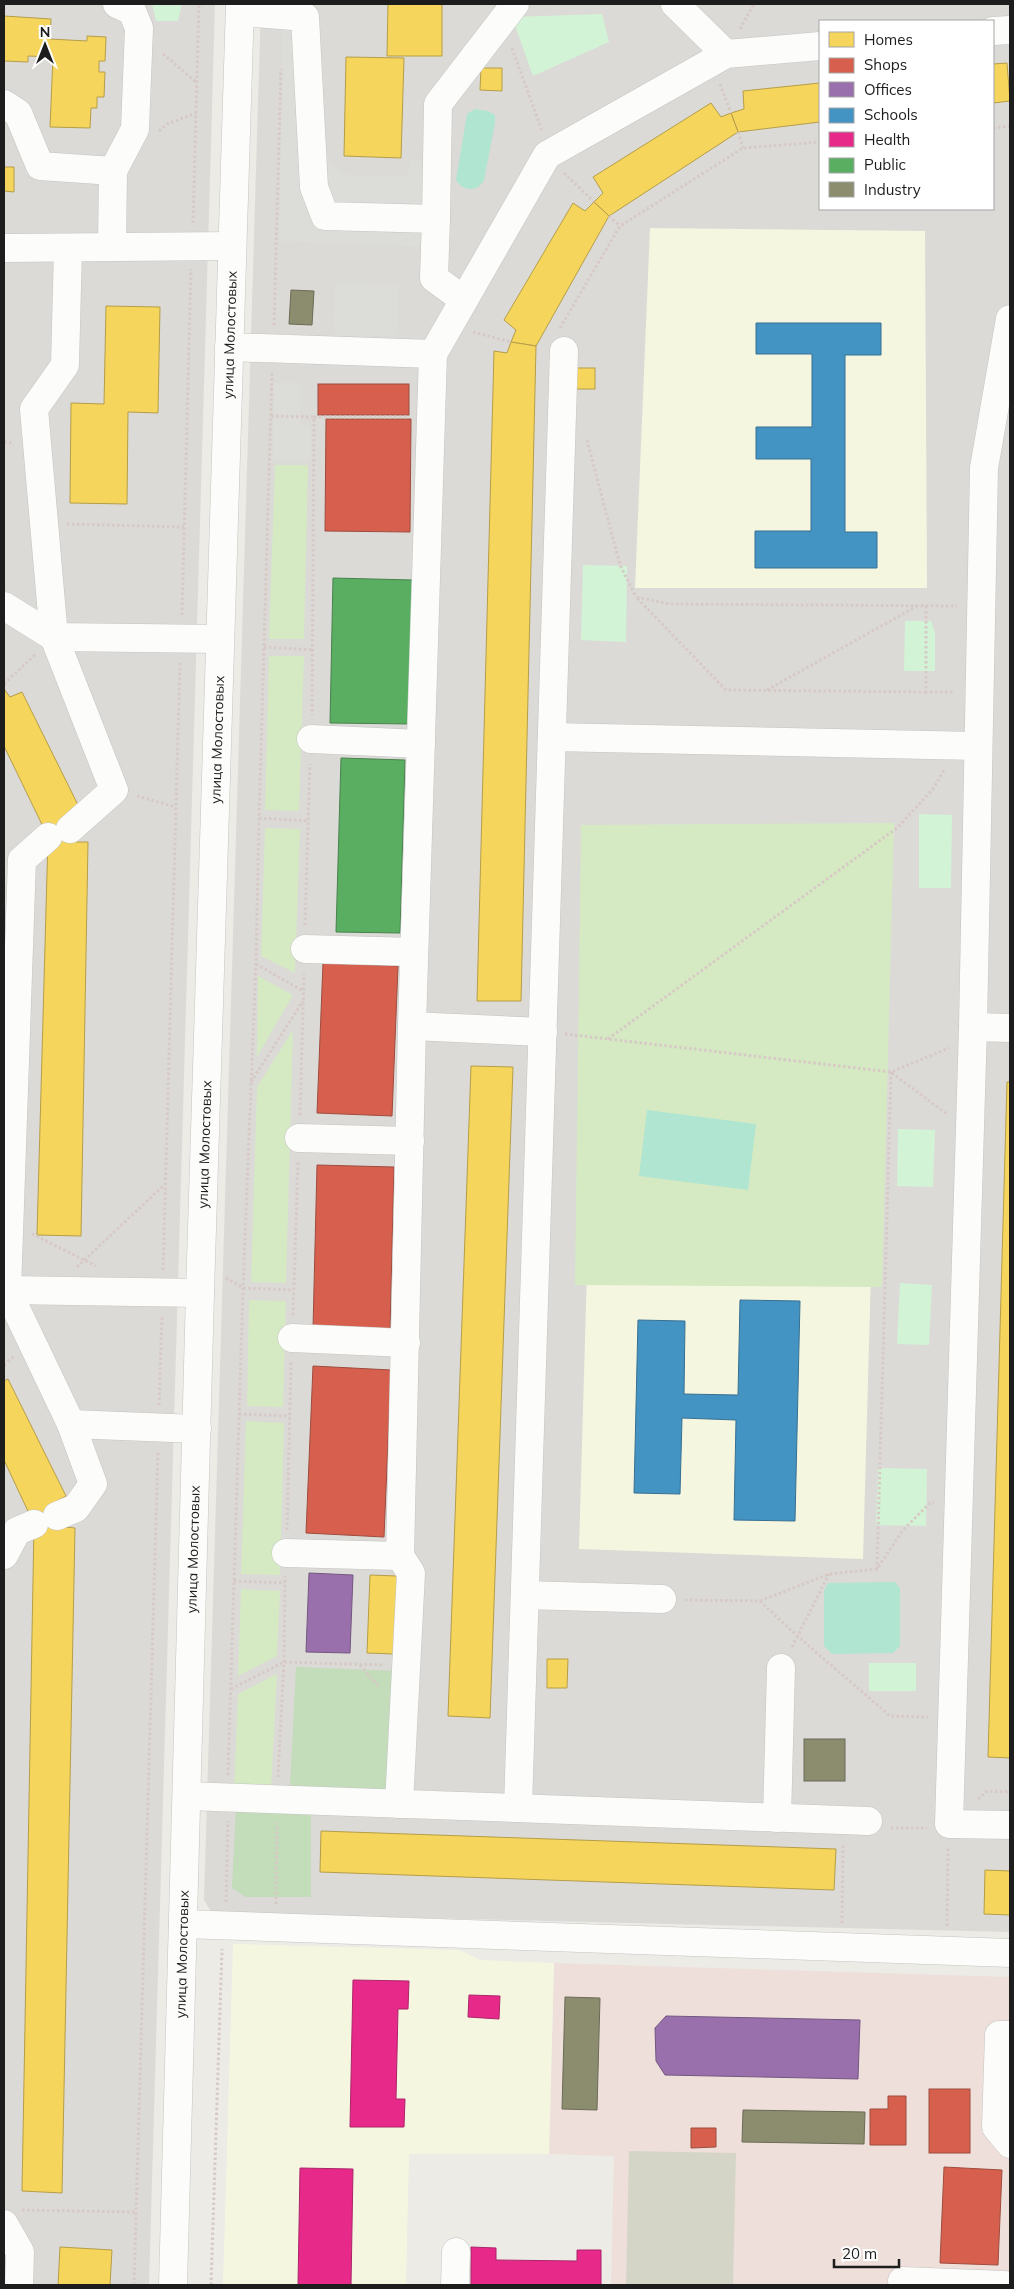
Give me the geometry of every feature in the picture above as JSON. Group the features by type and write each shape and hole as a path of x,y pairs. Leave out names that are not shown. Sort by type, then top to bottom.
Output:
{"street":[{"path":"112,247 113,171 135,129 139,28 132,11 117,4"},
{"path":"675,4 719,58"},
{"path":"240,8 304,16 314,187 325,216 436,219"},
{"name":"улица Молостовых","path":"173,2285 200,1293 240,8"},
{"path":"464,300 434,278 438,104 511,9"},
{"path":"994,31 1010,30"},
{"path":"399,1804 411,1573 400,1556 414,952 433,354 548,155 719,58 819,46"},
{"path":"4,104 18,113 40,166 113,171"},
{"path":"4,248 232,246"},
{"path":"4,1555 17,1531 76,1508 92,1484 71,1424 5,1289 22,860 114,790 54,637 34,409 65,364 68,248"},
{"path":"1010,319 984,468 978,692 967,746 973,1033 949,1824 1010,1825"},
{"path":"518,1808 552,737 561,341"},
{"path":"229,347 433,354"},
{"path":"4,606 54,637 220,639"},
{"path":"552,737 967,746"},
{"path":"311,740 421,744"},
{"path":"304,949 414,952"},
{"path":"412,1026 543,1032"},
{"path":"973,1033 1010,1028"},
{"path":"299,1138 410,1141"},
{"path":"5,1289 200,1293"},
{"path":"292,1338 406,1343"},
{"path":"71,1424 197,1429"},
{"path":"286,1553 400,1556"},
{"path":"525,1595 662,1599"},
{"path":"777,1818 781,1668"},
{"path":"187,1796 855,1820"},
{"path":"183,1924 1010,1953"},
{"path":"1010,2035 999,2035 996,2126 1010,2144"},
{"path":"8,2217 20,2252 19,2285"},
{"path":"456,2252 456,2285"},
{"path":"902,2281 1004,2285"}],"path":[{"path":"134,2285 199,4"},
{"path":"511,9 513,55 548,155 594,202"},
{"path":"139,28 167,58 196,83"},
{"path":"719,58 731,113"},
{"path":"226,1905 239,1414 256,964 282,64"},
{"path":"994,128 1010,126"},
{"path":"738,132 743,148"},
{"path":"561,341 620,226 743,148 819,142"},
{"path":"609,216 620,226"},
{"path":"448,326 511,342"},
{"path":"314,417 430,417"},
{"path":"582,432 587,441 620,566 636,597 726,690 978,692"},
{"path":"44,524 184,527"},
{"path":"636,597 670,604 980,606"},
{"path":"767,690 917,606"},
{"path":"926,606 926,692"},
{"path":"4,684 54,637"},
{"path":"264,646 314,650"},
{"path":"608,1039 897,828 933,789 967,746"},
{"path":"114,790 176,807"},
{"path":"259,818 309,820"},
{"path":"256,964 303,991"},
{"path":"251,1082 304,1000"},
{"path":"543,1032 891,1072 970,1132"},
{"path":"891,1072 973,1033"},
{"path":"877,1569 891,1072"},
{"path":"53,1290 166,1184"},
{"path":"9,1223 102,1270"},
{"path":"226,1278 243,1288 293,1290"},
{"path":"239,1414 290,1416"},
{"path":"877,1569 903,1530 930,1503 958,1504"},
{"path":"662,1599 760,1601 830,1574 877,1569"},
{"path":"781,1668 830,1574"},
{"path":"234,1581 285,1583"},
{"path":"760,1601 797,1637 836,1668 890,1716 952,1717"},
{"path":"231,1689 284,1662 406,1666"},
{"path":"842,1923 855,1820"},
{"path":"947,1926 949,1824"},
{"path":"211,2285 220,1965 223,1940"},
{"path":"8,2217 136,2212"}],"shaded area":[{"path":"4,4 215,4 149,2285 4,2285"},
{"path":"261,4 1010,4 1010,1932 212,1913 204,1900"},
{"path":"283,25 302,26 321,160 349,175 408,175 410,161 432,160 431,247 279,241"},
{"path":"650,228 925,231 927,588 635,588"},
{"path":"335,283 398,285 397,335 333,335"},
{"path":"274,382 301,383 300,426 310,426 310,461 273,461"},
{"path":"883,843 863,1559 579,1549 599,851"},
{"path":"233,1944 460,1950 480,1960 554,1963 549,2154 409,2154 406,2285 223,2285"},
{"path":"554,1963 1010,1977 1010,2285 611,2285 614,2156 549,2154"},
{"path":"629,2151 736,2153 733,2285 626,2285"}],"green space":[{"path":"152,4 182,4 178,21 156,21"},
{"path":"602,14 609,42 533,76 512,17"},
{"path":"475,109 488,111 495,115 495,123 484,180 478,187 470,189 462,187 456,180 467,114"},
{"path":"275,465 308,465 304,639 269,639"},
{"path":"583,565 627,566 626,642 581,640"},
{"path":"905,621 931,621 935,632 935,671 904,671"},
{"path":"269,656 304,656 299,811 265,810"},
{"path":"919,814 952,815 951,888 919,888"},
{"path":"894,823 882,1287 575,1285 581,825"},
{"path":"265,828 300,829 295,973 261,956"},
{"path":"258,976 293,995 257,1057"},
{"path":"293,1030 286,1283 251,1282 257,1087"},
{"path":"647,1110 756,1124 748,1190 639,1176"},
{"path":"898,1129 935,1130 933,1187 897,1186"},
{"path":"900,1283 932,1285 929,1345 897,1344"},
{"path":"249,1300 286,1301 283,1407 247,1406"},
{"path":"246,1421 284,1423 280,1575 241,1574"},
{"path":"878,1468 927,1469 926,1526 876,1525"},
{"path":"895,1582 900,1588 900,1646 893,1653 832,1654 824,1646 824,1591 828,1583"},
{"path":"241,1589 280,1591 277,1656 238,1676"},
{"path":"869,1663 916,1663 916,1691 869,1691"},
{"path":"296,1667 397,1671 390,1791 290,1786"},
{"path":"277,1674 271,1790 234,1789 238,1694"},
{"path":"236,1807 311,1808 311,1897 246,1897 232,1888"}],"building: Homes":[{"path":"388,4 442,4 442,56 387,56"},
{"path":"4,16 51,19 50,39 87,41 87,36 106,37 105,61 99,61 99,72 105,72 104,97 97,97 97,108 91,108 90,128 50,127 53,57 28,56 28,62 4,61"},
{"path":"346,57 404,58 401,158 344,156"},
{"path":"1007,63 1010,101 994,103 994,64"},
{"path":"481,68 502,68 502,91 480,90"},
{"path":"819,83 819,122 738,132 731,113 744,109 743,91"},
{"path":"711,103 721,117 731,113 738,132 609,216 594,202 603,193 593,177"},
{"path":"4,167 14,167 14,192 4,191"},
{"path":"594,202 609,216 536,346 511,342 516,330 504,320 573,203 585,211"},
{"path":"106,306 160,307 158,413 128,412 127,504 70,503 71,403 104,404"},
{"path":"511,342 536,346 521,1001 477,1001 494,351 507,353"},
{"path":"573,368 595,368 595,389 573,389"},
{"path":"4,689 10,697 22,692 80,809 48,837 4,746"},
{"path":"70,829 76,842 88,842 81,1236 37,1235 48,837"},
{"path":"471,1066 513,1067 490,1718 448,1716"},
{"path":"1007,1082 1010,1082 1010,1758 988,1757"},
{"path":"8,1379 66,1496 52,1504 57,1516 34,1524 4,1460 4,1381"},
{"path":"34,1524 75,1528 62,2193 22,2191"},
{"path":"370,1575 397,1576 394,1654 367,1653"},
{"path":"547,1659 568,1659 567,1688 547,1688"},
{"path":"321,1831 836,1849 834,1890 320,1872"},
{"path":"985,1870 1010,1871 1010,1915 984,1914"},
{"path":"60,2247 112,2250 110,2285 58,2285"}],"building: Shops":[{"path":"318,384 409,384 409,415 318,415"},
{"path":"326,419 411,419 410,532 325,531"},
{"path":"323,963 398,966 392,1116 317,1113"},
{"path":"317,1165 394,1167 390,1330 313,1329"},
{"path":"313,1366 391,1370 384,1537 306,1533"},
{"path":"929,2089 970,2089 970,2153 929,2153"},
{"path":"888,2096 906,2096 906,2145 870,2145 870,2109 888,2109"},
{"path":"691,2128 716,2128 716,2147 691,2148"},
{"path":"944,2167 1002,2170 998,2265 940,2263"}],"building: Offices":[{"path":"309,1573 353,1575 350,1653 306,1652"},
{"path":"666,2016 860,2020 858,2079 665,2075 656,2061 655,2028"}],"building: Schools":[{"path":"756,323 881,323 881,355 845,355 845,532 877,532 877,568 755,568 755,531 811,531 811,459 756,459 756,427 812,427 812,354 756,354"},
{"path":"740,1300 800,1301 795,1521 734,1520 736,1420 682,1418 680,1494 634,1493 638,1320 685,1321 684,1394 738,1395"}],"building: Health":[{"path":"353,1980 409,1981 408,2009 398,2009 396,2099 405,2099 404,2127 350,2127"},
{"path":"469,1995 500,1996 499,2019 468,2017"},
{"path":"300,2168 353,2169 351,2285 298,2285"},
{"path":"471,2247 496,2248 496,2260 577,2261 577,2250 601,2250 601,2285 471,2285"}],"building: Public":[{"path":"333,578 413,580 411,724 330,723"},
{"path":"341,758 405,760 400,933 336,932"}],"building: Industry":[{"path":"291,290 314,291 312,325 289,324"},
{"path":"804,1739 845,1739 845,1781 804,1781"},
{"path":"565,1997 600,1998 597,2110 562,2109"},
{"path":"743,2110 865,2112 864,2144 742,2142"}]}
